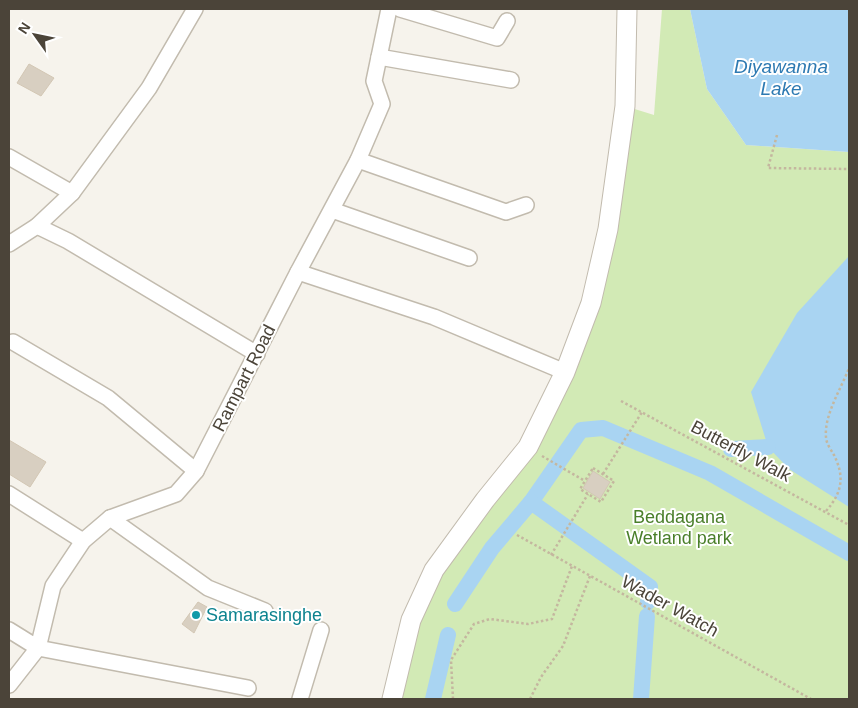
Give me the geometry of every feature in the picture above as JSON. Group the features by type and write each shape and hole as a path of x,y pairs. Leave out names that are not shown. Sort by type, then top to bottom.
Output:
{"street":[{"path":"9,244 37,226 72,192 149,88 195,9"},
{"name":"Rampart Road","path":"9,685 38,648 53,586 83,541 110,518 176,494 196,471 358,160 382,104 374,81 389,9"},
{"path":"400,9 497,38 507,21"},
{"path":"392,699 410,620 434,570 485,500 528,448 565,372 592,303 608,229 625,106 627,9"},
{"path":"379,57 512,80"},
{"path":"9,157 72,192"},
{"path":"358,160 506,212 526,205"},
{"path":"332,210 470,258"},
{"path":"37,226 68,241 256,354"},
{"path":"298,272 434,317 565,372"},
{"path":"13,342 108,398 196,471"},
{"path":"9,494 83,541"},
{"path":"110,518 208,588 265,611"},
{"path":"9,630 38,648 248,688"},
{"path":"300,699 321,630"}],"path":[{"path":"777,135 768,168 849,169"},
{"path":"826,511 838,498 841,484 838,462 826,439 829,416 849,368"},
{"name":"Butterfly Walk","path":"621,401 849,525"},
{"path":"603,474 642,412"},
{"path":"535,452 585,481"},
{"path":"593,468 614,481 601,502 580,489 585,481 593,468"},
{"path":"551,555 588,494"},
{"name":"Wader Watch","path":"517,535 811,699"},
{"path":"453,699 451,660 474,624 490,619 528,624 552,619 572,566"},
{"path":"530,699 541,677 563,646 590,576"}],"green space":[{"name":"Beddagana Wetland park","path":"662,9 690,9 707,89 746,145 849,152 849,699 392,699 411,620 528,447 591,303 625,106 654,115"}],"water":[{"name":"Diyawanna Lake","path":"690,9 849,9 849,152 746,145 707,89"},
{"path":"849,256 849,507 789,469 768,447 751,392 797,313"}],"building":[{"path":"29,64 54,78 41,96 17,83"},
{"path":"9,440 46,462 30,487 9,474"},
{"path":"593,471 610,482 600,499 583,488"},
{"name":"Samarasinghe","path":"198,602 207,607 194,633 182,624"}],"waterway":[{"path":"531,502 581,430 603,428 710,473 849,553"},
{"path":"731,449 768,447"},
{"path":"455,604 492,548 531,502 650,587 648,602"},
{"path":"641,699 647,616"},
{"path":"433,699 448,635"}],"place":[{"name":"Samarasinghe","path":"196,615"}]}
